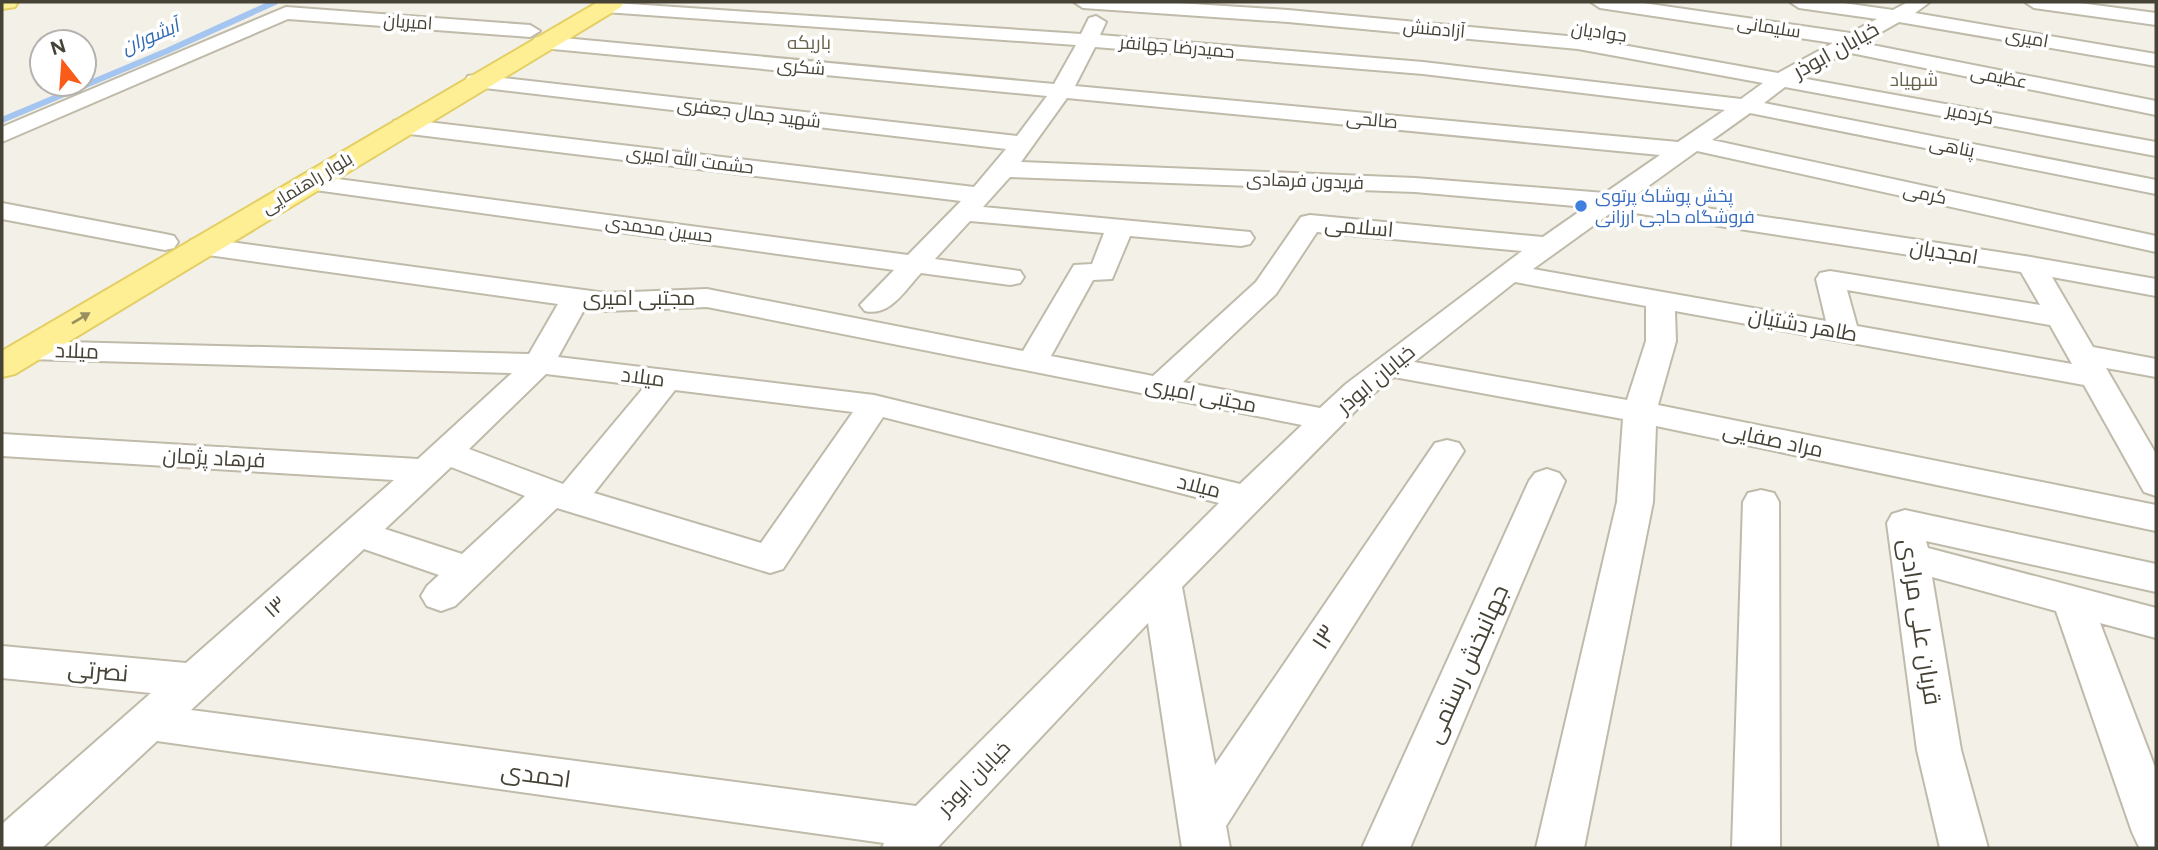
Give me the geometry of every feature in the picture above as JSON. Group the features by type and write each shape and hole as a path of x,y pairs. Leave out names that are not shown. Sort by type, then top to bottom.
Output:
{"main road":[{"path":"2,3 7,2"},
{"name":"بلوار راهنمایی","path":"11,351 165,242 600,3"},
{"name":"بلوار راهنمایی","path":"11,351 201,246 402,126 476,81 536,37"}],"street":[{"path":"1373,24 1390,2"},
{"name":"سلیمانی","path":"1600,2 1848,43"},
{"name":"امیری","path":"1799,2 1909,9 2156,60"},
{"path":"2034,2 2156,19"},
{"name":"حمیدرضا جهانفر","path":"600,3 925,30 1089,39 1392,65 1748,106"},
{"path":"875,304 972,204 1022,144 1053,101 1089,39 1101,3"},
{"name":"آزادمنش","path":"1101,3 1294,9 1373,24 1578,43 1795,72"},
{"name":"خیابان ابوذر","path":"916,838 1162,583 1357,391 1509,273 1688,146 1795,72 1909,9"},
{"name":"امیریان","path":"2,135 286,13 536,37"},
{"name":"جوادیان","path":"1472,14 1795,72"},
{"path":"873,73 925,30"},
{"path":"1392,65 1437,30"},
{"name":"شکری","path":"536,37 873,73 1053,101"},
{"name":"عظیمی","path":"1848,43 2156,108"},
{"path":"1581,86 1610,48"},
{"name":"کردمیر","path":"1795,72 2156,149"},
{"name":"شهید جمال جعفری","path":"476,81 1022,144"},
{"path":"1053,101 1290,130"},
{"name":"صالحی","path":"1053,101 1688,146"},
{"name":"پناهی","path":"1748,106 2156,187"},
{"name":"حشمت الله امیری","path":"402,126 972,204 1120,227 1241,238"},
{"name":"کرمی","path":"1688,146 2156,244"},
{"name":"فریدون فرهادی","path":"1002,169 1415,185 1609,201"},
{"name":"حسین محمدی","path":"308,182 1010,277"},
{"name":"امجدیان","path":"1609,201 2031,265 2156,287"},
{"path":"2,211 165,242"},
{"name":"اسلامی","path":"1160,387 1266,288 1310,223 1547,245"},
{"path":"1032,362 1084,271 1102,273 1120,227"},
{"name":"مجتبی امیری","path":"201,246 569,290 606,302 708,298 1327,420"},
{"path":"2031,265 2152,470"},
{"name":"طاهر دشتیان","path":"1509,273 1844,333 2090,367 2156,368"},
{"path":"1844,333 1830,279 2062,318"},
{"name":"۱۳","path":"9,848 539,364 569,290"},
{"path":"1560,848 1635,502 1640,412 1661,341 1660,300"},
{"name":"میلاد","path":"11,351 539,364 874,405 1246,498"},
{"name":"مراد صفایی","path":"1389,367 1640,412 2156,518"},
{"path":"441,596 468,570 561,496 667,380"},
{"name":"فرهاد پژمان","path":"2,445 435,461 770,559 874,405"},
{"name":"۱۳","path":"1211,841 1447,451"},
{"name":"جهانبخش رستمی","path":"1386,848 1547,481"},
{"path":"1756,848 1761,502"},
{"name":"قربان علی مرادی","path":"1965,848 1939,750 1905,523 2156,578"},
{"path":"357,533 468,570"},
{"path":"1910,557 2156,623"},
{"path":"1162,583 1211,841"},
{"path":"2072,600 2156,832"},
{"name":"نصرتی","path":"2,662 193,680"},
{"name":"احمدی","path":"148,722 916,838"}],"waterway":[{"name":"آبشوران","path":"2,120 167,51 275,2"}],"place":[{"name":"پخش پوشاک پرتوی فروشگاه حاجی ارزانی","path":"1581,206"}],"district":[{"name":"باریکه","path":"809,42"},
{"name":"شهیاد","path":"1914,79"}]}
